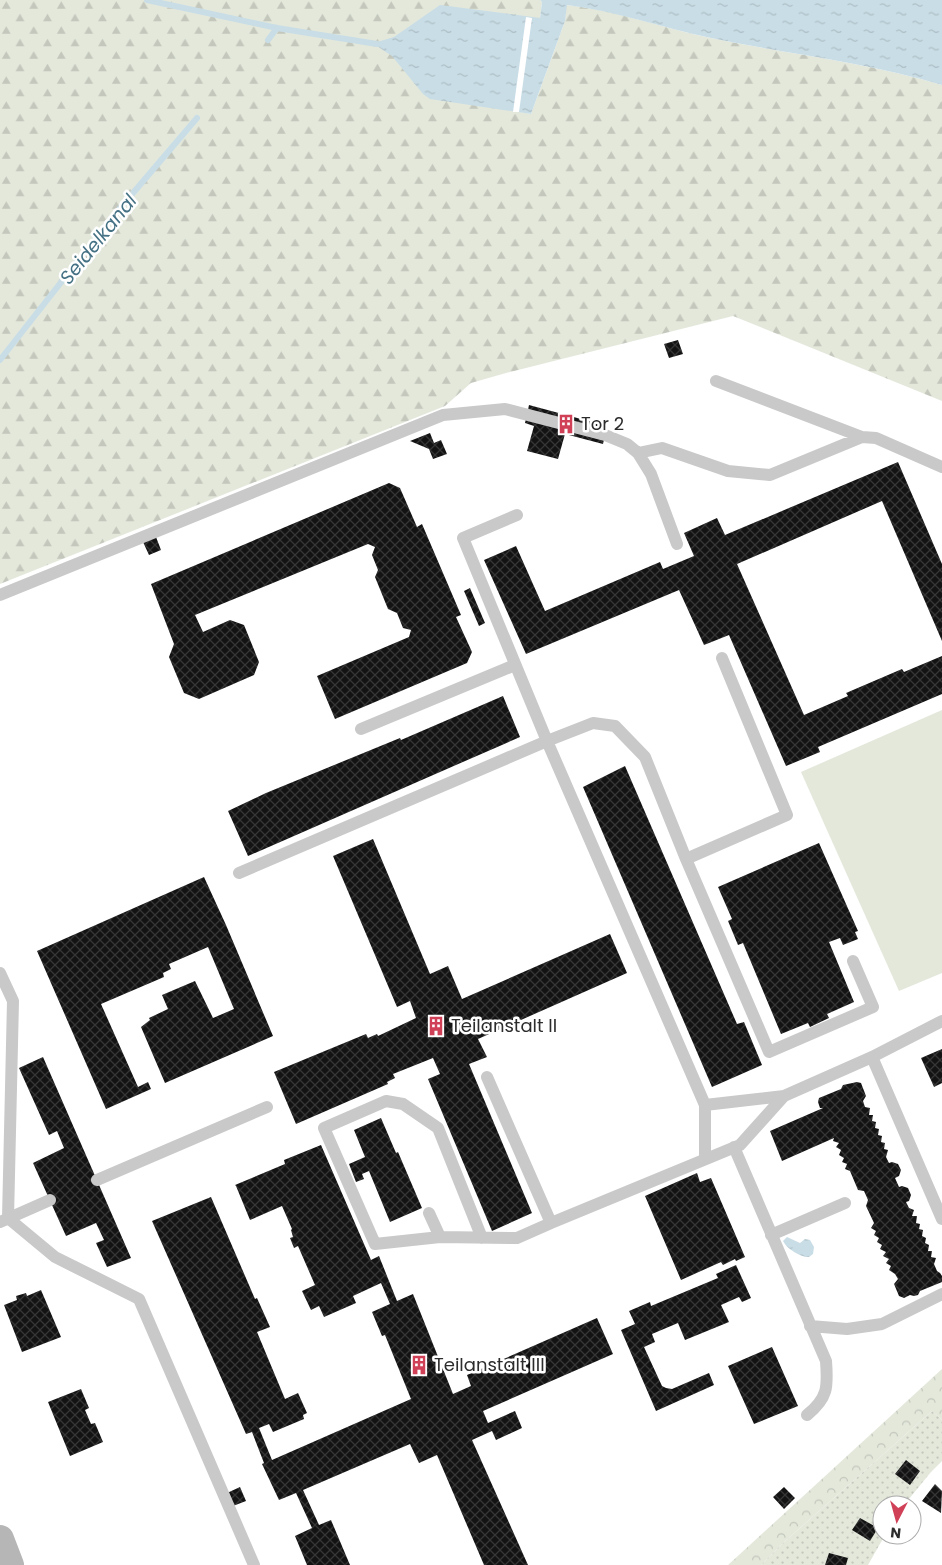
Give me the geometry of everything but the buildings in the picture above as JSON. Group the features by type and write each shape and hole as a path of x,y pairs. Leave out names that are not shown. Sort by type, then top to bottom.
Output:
{"main road":[{"path":"0,1539 10,1565"}],"lane":[{"path":"716,381 862,437 876,438 942,467"},
{"path":"0,595 443,415 505,409 605,435 626,444 638,453 651,474 677,544"},
{"path":"638,453 662,448 728,471 770,475 862,437"},
{"path":"517,515 463,538 547,741 705,1105 705,1159"},
{"path":"686,859 787,814 722,658"},
{"path":"361,730 515,665"},
{"path":"239,872 593,723 615,726 645,757 686,859 770,1052 873,1007 854,961"},
{"path":"0,973 13,1001 4,1220"},
{"path":"705,1105 784,1096 872,1057 942,1021"},
{"path":"872,1057 942,1219"},
{"path":"487,1077 551,1224"},
{"path":"482,1238 438,1128 423,1117 402,1104 386,1101 324,1128 375,1244 440,1237 482,1238 517,1238 740,1145 784,1096"},
{"path":"97,1180 267,1106"},
{"path":"734,1147 826,1361 828,1384 824,1396 818,1406 807,1416"},
{"path":"4,1220 50,1200"},
{"path":"771,1235 845,1203"},
{"path":"429,1213 440,1237"},
{"path":"4,1220 55,1256 139,1298 254,1565"},
{"path":"810,1326 847,1329 882,1324 942,1294"}],"green space":[{"path":"0,0 540,0 542,2 540,18 533,18 520,112 531,114 565,21 566,5 621,15 740,44 885,70 942,85 942,401 733,316 471,383 445,406 0,584"},
{"path":"942,710 942,973 899,991 801,772"},
{"path":"942,1369 942,1420 932,1411 783,1543 761,1565 728,1565"},
{"path":"932,1411 942,1420 942,1461 912,1495 872,1495 872,1545 879,1545 868,1565 761,1565 783,1543"}],"water":[{"path":"540,0 942,0 942,85 885,70 740,44 621,15 567,5 565,21 531,114 430,99 423,94 392,56 377,46 377,42 394,37 440,5 540,18 542,2"},
{"path":"787,1237 800,1243 805,1239 810,1240 814,1247 813,1254 805,1257 794,1252 783,1241"}],"pier":[{"path":"526,17 532,18 519,112 513,112"}],"waterway":[{"path":"147,0 277,28 377,44"},
{"name":"Seidelkanal","path":"268,40 277,28"},
{"name":"Seidelkanal","path":"0,360 110,220 197,118"}],"place":[{"name":"Tor 2","path":"566,424"},
{"name":"Teilanstalt II","path":"436,1026"},
{"name":"Teilanstalt III","path":"419,1365"}]}
